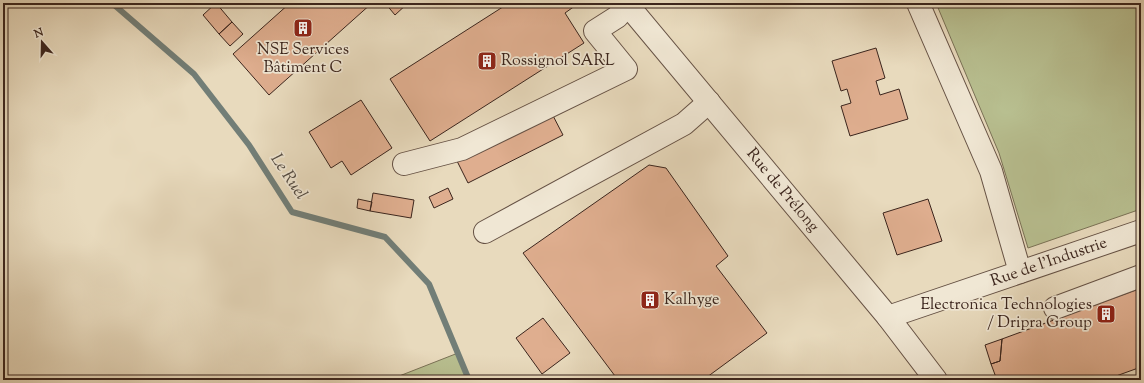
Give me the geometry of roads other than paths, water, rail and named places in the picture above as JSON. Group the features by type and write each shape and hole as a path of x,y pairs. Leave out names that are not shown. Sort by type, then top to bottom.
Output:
{"street":[{"path":"918,3 991,171 1020,272"},
{"path":"404,164 462,149 626,68 595,31 617,17 627,4"},
{"name":"Rue de Prélong","path":"627,4 888,317 936,380"},
{"path":"485,232 684,124 709,102"},
{"name":"Rue de l'Industrie","path":"888,317 1141,231"},
{"path":"1055,308 1141,276"}],"waterway":[{"name":"Le Ruel","path":"112,3 194,74 249,145 292,212 385,237 429,284 469,380"}],"place":[{"name":"NSE Services Bâtiment C","path":"303,28"},
{"name":"Rossignol SARL","path":"487,61"},
{"name":"Kalhyge","path":"650,300"},
{"name":"Electronica Technologies / Dripra Group","path":"1106,314"}]}
